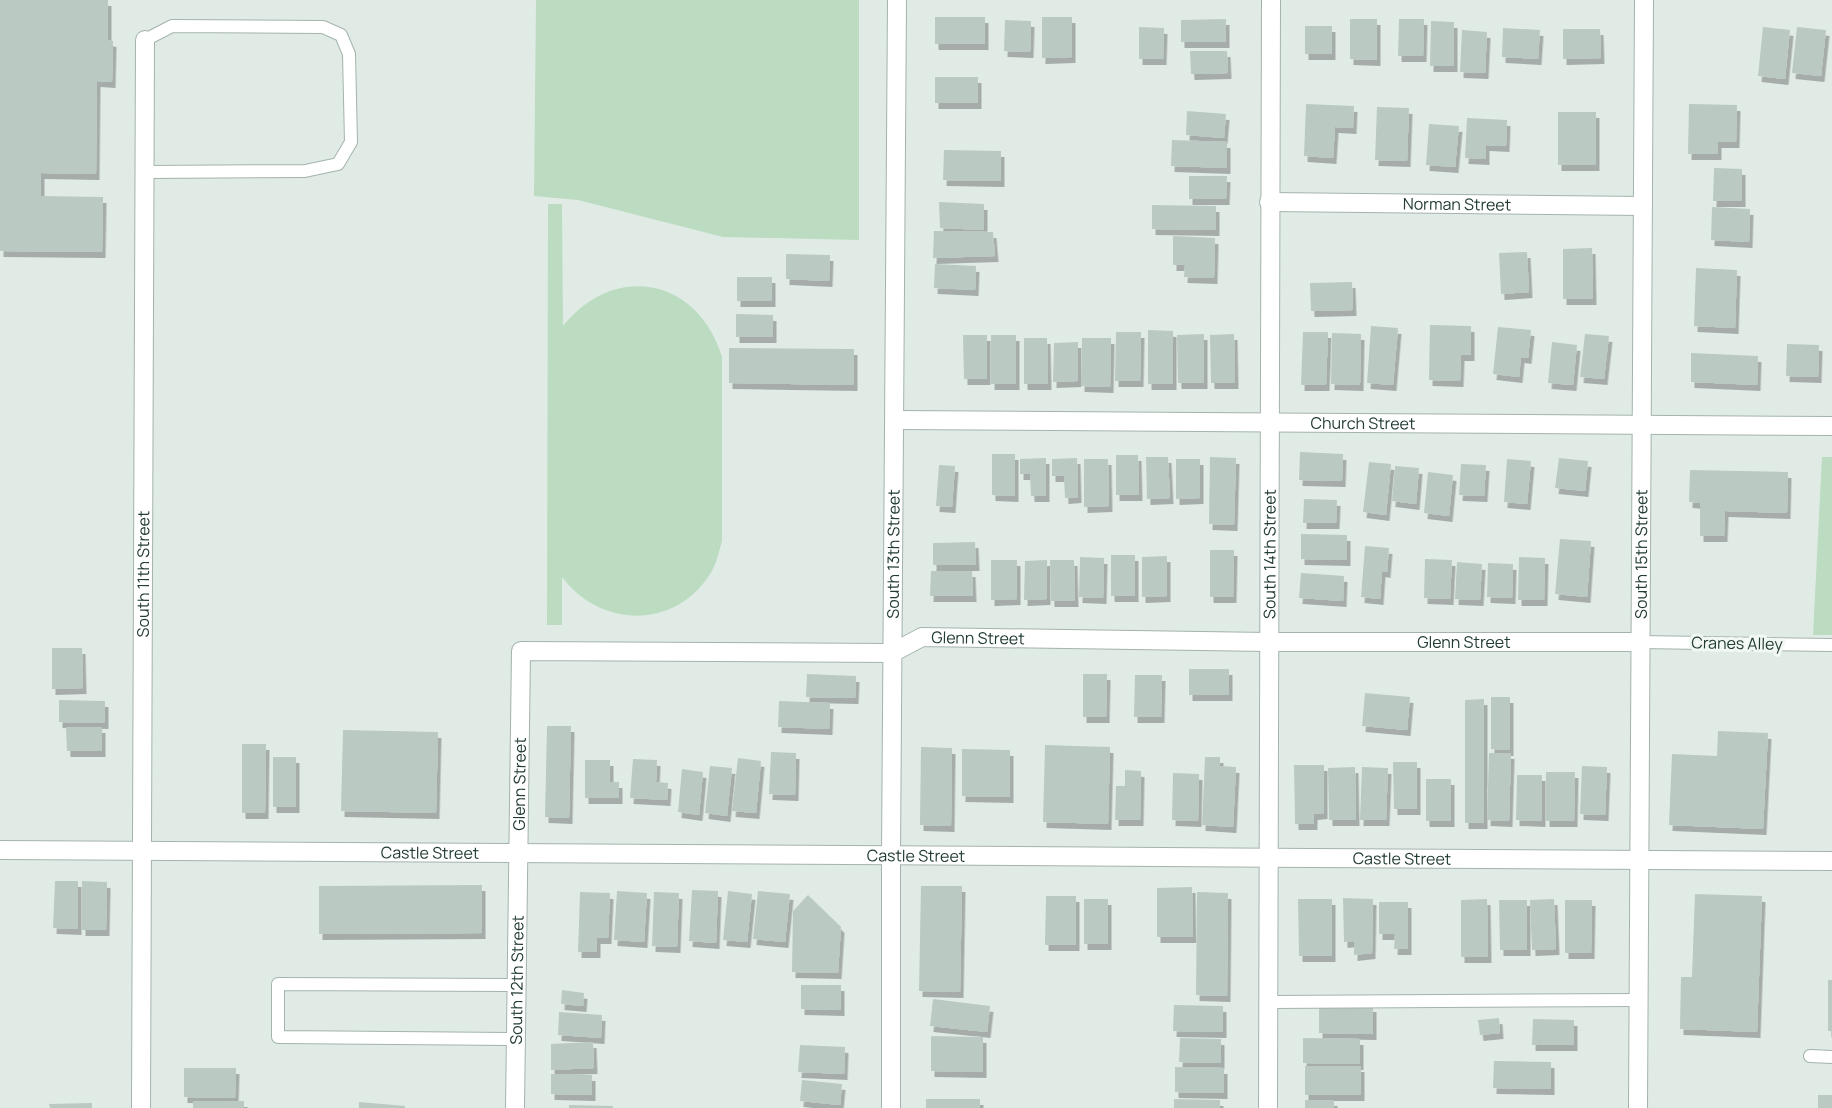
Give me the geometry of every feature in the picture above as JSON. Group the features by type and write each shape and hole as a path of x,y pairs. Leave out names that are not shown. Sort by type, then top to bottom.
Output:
{"street":[{"name":"South 13th Street","path":"891,1108 897,0"},
{"name":"South 14th Street","path":"1268,1108 1271,0"},
{"name":"South 15th Street","path":"1638,1108 1644,0"},
{"name":"South 11th Street","path":"141,1108 145,40"},
{"name":"Norman Street","path":"1269,202 1643,206"},
{"name":"Church Street","path":"895,420 1832,426"},
{"name":"Glenn Street","path":"517,853 521,651 892,653 922,637 1268,642 1641,642"},
{"name":"Castle Street","path":"0,850 1832,861"},
{"name":"South 12th Street","path":"515,1108 517,853"}],"lane":[{"path":"145,40 172,26 323,27 341,35 349,54 351,142 338,164 305,171 146,172"},
{"name":"Cranes Alley","path":"1641,642 1832,645"},
{"path":"516,986 278,984 278,1037 516,1039"},
{"path":"1269,1002 1639,1000"},
{"path":"1810,1056 1832,1057"}],"green space":[{"path":"536,0 859,0 859,240 723,237 578,200 534,196"},
{"path":"548,204 562,204 563,326 583,306 606,293 629,287 653,288 675,295 694,309 710,330 722,357 722,541 712,571 697,590 679,604 659,613 638,616 617,614 597,606 578,594 562,577 562,625 547,625"},
{"path":"1822,457 1832,457 1832,635 1813,635"}],"building":[{"path":"0,0 108,0 108,40 113,41 112,82 97,81 96,174 41,173 41,196 103,197 102,252 0,251"},
{"path":"935,17 985,17 985,44 935,44"},
{"path":"1042,17 1072,17 1072,57 1042,58"},
{"path":"1226,19 1226,42 1181,42 1181,20"},
{"path":"1350,19 1377,19 1377,60 1350,59"},
{"path":"1399,19 1424,19 1423,56 1398,56"},
{"path":"1005,20 1031,21 1030,52 1004,51"},
{"path":"1431,21 1454,22 1454,66 1430,66"},
{"path":"1305,26 1332,26 1332,54 1305,54"},
{"path":"1139,27 1164,28 1163,59 1139,59"},
{"path":"1763,27 1790,30 1785,79 1758,76"},
{"path":"1797,27 1826,30 1821,76 1792,73"},
{"path":"1503,28 1540,30 1538,59 1502,57"},
{"path":"1563,29 1600,29 1601,58 1563,59"},
{"path":"1462,30 1487,32 1485,73 1460,72"},
{"path":"1190,51 1227,51 1228,73 1191,74"},
{"path":"935,77 978,77 978,103 935,103"},
{"path":"1306,104 1354,106 1353,128 1335,127 1333,158 1304,156"},
{"path":"1689,104 1737,105 1736,142 1718,142 1718,154 1688,154"},
{"path":"1377,107 1409,108 1407,161 1375,160"},
{"path":"1187,111 1226,114 1224,138 1186,135"},
{"path":"1558,112 1596,112 1596,165 1558,165"},
{"path":"1467,118 1507,120 1506,146 1486,145 1486,159 1465,158"},
{"path":"1429,124 1459,126 1455,167 1426,165"},
{"path":"1172,140 1227,142 1227,168 1171,166"},
{"path":"944,150 1001,151 1001,181 943,180"},
{"path":"1714,168 1742,169 1742,201 1713,201"},
{"path":"1189,176 1227,176 1226,199 1189,199"},
{"path":"939,202 984,204 984,230 940,228"},
{"path":"1152,205 1216,206 1216,230 1152,229"},
{"path":"1712,207 1750,209 1749,242 1711,240"},
{"path":"934,231 993,232 995,256 933,258"},
{"path":"1173,236 1215,238 1214,278 1184,277 1185,265 1173,265"},
{"path":"1592,248 1593,299 1563,299 1563,249"},
{"path":"1527,252 1529,292 1501,294 1499,253"},
{"path":"786,254 830,255 829,281 786,279"},
{"path":"935,264 976,266 975,290 934,288"},
{"path":"1696,268 1737,270 1735,328 1694,326"},
{"path":"737,277 772,277 772,301 737,301"},
{"path":"1352,282 1353,310 1311,311 1310,283"},
{"path":"736,314 773,315 773,337 736,337"},
{"path":"1430,325 1471,326 1471,355 1461,355 1460,381 1429,380"},
{"path":"1371,326 1398,328 1393,385 1367,383"},
{"path":"1498,327 1531,330 1528,358 1521,357 1519,377 1493,374"},
{"path":"1148,330 1173,331 1173,384 1148,384"},
{"path":"1116,332 1141,332 1140,381 1115,381"},
{"path":"1303,332 1328,332 1326,385 1301,385"},
{"path":"1332,333 1361,334 1360,385 1331,384"},
{"path":"1204,334 1204,383 1178,383 1177,335"},
{"path":"1234,334 1235,383 1211,383 1210,335"},
{"path":"1585,334 1609,336 1604,379 1580,377"},
{"path":"963,335 987,335 987,379 964,379"},
{"path":"991,335 1016,335 1016,384 991,384"},
{"path":"1024,338 1047,338 1048,384 1024,384"},
{"path":"1082,338 1111,338 1110,387 1081,386"},
{"path":"1078,342 1078,381 1053,382 1054,343"},
{"path":"1552,342 1577,345 1573,385 1548,383"},
{"path":"1787,344 1819,345 1818,377 1786,376"},
{"path":"729,348 854,349 854,385 729,383"},
{"path":"1691,353 1758,356 1757,385 1691,382"},
{"path":"1300,452 1343,454 1342,481 1299,480"},
{"path":"992,454 1015,454 1015,496 992,495"},
{"path":"1116,455 1138,455 1139,495 1116,495"},
{"path":"1146,457 1168,457 1170,498 1147,499"},
{"path":"1210,457 1236,458 1234,525 1209,524"},
{"path":"1046,458 1046,496 1031,496 1030,474 1020,474 1020,459"},
{"path":"1077,458 1078,497 1065,498 1064,476 1052,476 1052,459"},
{"path":"1559,458 1588,461 1585,491 1555,488"},
{"path":"1084,459 1108,459 1109,506 1084,507"},
{"path":"1176,459 1200,459 1200,498 1176,499"},
{"path":"1507,459 1531,461 1527,504 1504,502"},
{"path":"1369,462 1391,464 1386,515 1363,512"},
{"path":"1461,464 1486,465 1484,496 1459,495"},
{"path":"939,465 955,466 952,507 936,506"},
{"path":"1395,466 1419,468 1416,504 1392,501"},
{"path":"1690,470 1788,472 1787,513 1725,511 1724,536 1700,536 1700,503 1689,502"},
{"path":"1428,472 1453,475 1449,516 1424,513"},
{"path":"1304,499 1337,500 1336,523 1303,523"},
{"path":"1301,534 1347,535 1347,560 1301,559"},
{"path":"1560,539 1591,541 1587,597 1555,594"},
{"path":"975,542 976,565 933,565 933,543"},
{"path":"1365,546 1389,548 1387,572 1382,571 1380,599 1361,597"},
{"path":"1210,550 1234,550 1233,597 1210,597"},
{"path":"1111,555 1135,555 1135,596 1111,596"},
{"path":"1167,556 1167,596 1142,597 1142,557"},
{"path":"1080,557 1104,558 1103,598 1079,597"},
{"path":"1519,557 1545,558 1544,600 1518,600"},
{"path":"1425,559 1452,560 1450,599 1424,598"},
{"path":"991,560 1017,560 1017,599 991,600"},
{"path":"1047,560 1047,599 1024,600 1025,561"},
{"path":"1050,560 1074,560 1075,601 1051,601"},
{"path":"1457,562 1482,564 1480,600 1455,599"},
{"path":"1488,563 1513,564 1512,598 1487,597"},
{"path":"931,571 972,571 973,596 930,596"},
{"path":"1301,573 1344,576 1343,601 1299,598"},
{"path":"52,648 82,648 83,688 52,689"},
{"path":"1189,669 1229,669 1229,695 1189,695"},
{"path":"807,674 856,676 855,698 806,697"},
{"path":"1083,674 1107,674 1106,717 1083,717"},
{"path":"1135,675 1162,675 1161,717 1134,717"},
{"path":"1365,693 1410,697 1407,730 1362,726"},
{"path":"1491,697 1510,697 1510,750 1491,749"},
{"path":"1484,699 1484,823 1465,823 1465,700"},
{"path":"59,700 105,701 105,723 59,722"},
{"path":"779,701 830,703 829,729 778,727"},
{"path":"547,726 571,726 569,818 545,817"},
{"path":"66,727 102,727 102,751 67,751"},
{"path":"343,730 438,732 436,813 341,811"},
{"path":"1718,731 1768,733 1763,829 1669,825 1672,754 1717,756"},
{"path":"242,744 266,744 265,813 242,813"},
{"path":"1045,745 1110,747 1108,824 1043,822"},
{"path":"921,747 952,748 951,826 920,825"},
{"path":"962,749 1010,750 1010,797 962,796"},
{"path":"771,752 796,753 795,795 769,794"},
{"path":"1489,753 1511,753 1509,821 1487,820"},
{"path":"273,757 296,757 296,807 273,807"},
{"path":"1205,757 1220,757 1220,766 1236,767 1233,827 1202,825"},
{"path":"738,758 761,761 756,813 732,811"},
{"path":"633,759 657,760 656,782 668,783 667,800 630,798"},
{"path":"585,760 610,760 610,782 619,782 619,798 585,798"},
{"path":"1393,762 1417,762 1417,809 1394,809"},
{"path":"1294,765 1324,765 1324,813 1314,814 1314,824 1295,824"},
{"path":"710,766 732,768 727,816 705,813"},
{"path":"1582,766 1607,767 1605,815 1580,814"},
{"path":"1355,767 1356,820 1329,820 1328,768"},
{"path":"1362,767 1388,768 1386,820 1360,820"},
{"path":"682,769 703,772 699,815 678,812"},
{"path":"1125,770 1141,771 1140,820 1115,820 1116,786 1125,786"},
{"path":"1546,772 1575,772 1574,821 1546,821"},
{"path":"1173,773 1199,774 1198,821 1172,820"},
{"path":"1517,775 1542,775 1542,821 1516,820"},
{"path":"1426,779 1451,779 1451,821 1426,821"},
{"path":"55,881 78,881 78,929 53,928"},
{"path":"82,881 107,882 106,930 82,930"},
{"path":"482,885 482,933 319,934 319,886"},
{"path":"921,886 962,886 960,992 919,991"},
{"path":"1192,887 1193,937 1157,937 1157,888"},
{"path":"692,890 718,891 716,943 689,941"},
{"path":"617,891 647,893 644,942 614,940"},
{"path":"728,891 752,894 747,942 723,940"},
{"path":"758,891 790,894 785,942 753,939"},
{"path":"580,892 610,893 608,938 597,938 597,952 578,952"},
{"path":"654,892 679,893 677,947 652,946"},
{"path":"1197,892 1228,893 1227,996 1196,995"},
{"path":"1695,894 1762,896 1757,1032 1680,1029 1681,977 1692,977"},
{"path":"808,895 841,927 838,973 792,972 793,911"},
{"path":"1046,896 1076,896 1076,945 1045,945"},
{"path":"1343,898 1373,899 1372,953 1354,955 1354,941 1344,942"},
{"path":"1084,899 1108,899 1108,944 1084,944"},
{"path":"1298,899 1332,899 1332,956 1299,956"},
{"path":"1487,899 1488,957 1461,957 1461,900"},
{"path":"1554,899 1556,949 1532,950 1530,900"},
{"path":"1499,900 1527,900 1527,950 1500,950"},
{"path":"1565,900 1592,900 1591,953 1565,953"},
{"path":"1379,902 1408,902 1408,949 1394,949 1395,934 1379,934"},
{"path":"1828,980 1832,980 1832,1031 1828,1031"},
{"path":"801,985 841,985 841,1010 801,1009"},
{"path":"562,990 584,993 583,1006 561,1004"},
{"path":"933,999 990,1006 987,1032 930,1026"},
{"path":"1174,1005 1223,1006 1223,1032 1173,1031"},
{"path":"1319,1006 1373,1006 1373,1034 1319,1033"},
{"path":"559,1012 602,1015 601,1038 558,1035"},
{"path":"1499,1018 1500,1033 1480,1035 1478,1020"},
{"path":"1533,1019 1574,1020 1574,1045 1532,1045"},
{"path":"931,1036 983,1037 983,1072 931,1071"},
{"path":"1180,1038 1221,1039 1221,1063 1179,1062"},
{"path":"1303,1038 1360,1039 1360,1064 1303,1063"},
{"path":"593,1042 594,1068 551,1070 551,1044"},
{"path":"800,1045 845,1047 844,1074 798,1072"},
{"path":"1494,1061 1551,1062 1551,1089 1493,1088"},
{"path":"1305,1066 1361,1066 1361,1095 1305,1095"},
{"path":"1175,1067 1224,1068 1224,1093 1175,1092"},
{"path":"184,1068 236,1068 235,1098 184,1097"},
{"path":"551,1074 592,1075 592,1095 551,1094"},
{"path":"802,1080 842,1084 840,1105 800,1101"},
{"path":"1818,1095 1832,1095 1832,1108 1818,1108"},
{"path":"926,1099 980,1099 980,1108 926,1108"},
{"path":"1174,1099 1220,1100 1220,1108 1174,1108"},
{"path":"1305,1100 1334,1100 1334,1108 1305,1108"},
{"path":"193,1101 244,1101 244,1108 193,1108"},
{"path":"359,1102 405,1106 405,1108 359,1108"},
{"path":"92,1103 92,1108 50,1108 49,1104"},
{"path":"569,1105 613,1106 613,1108 569,1108"}]}
